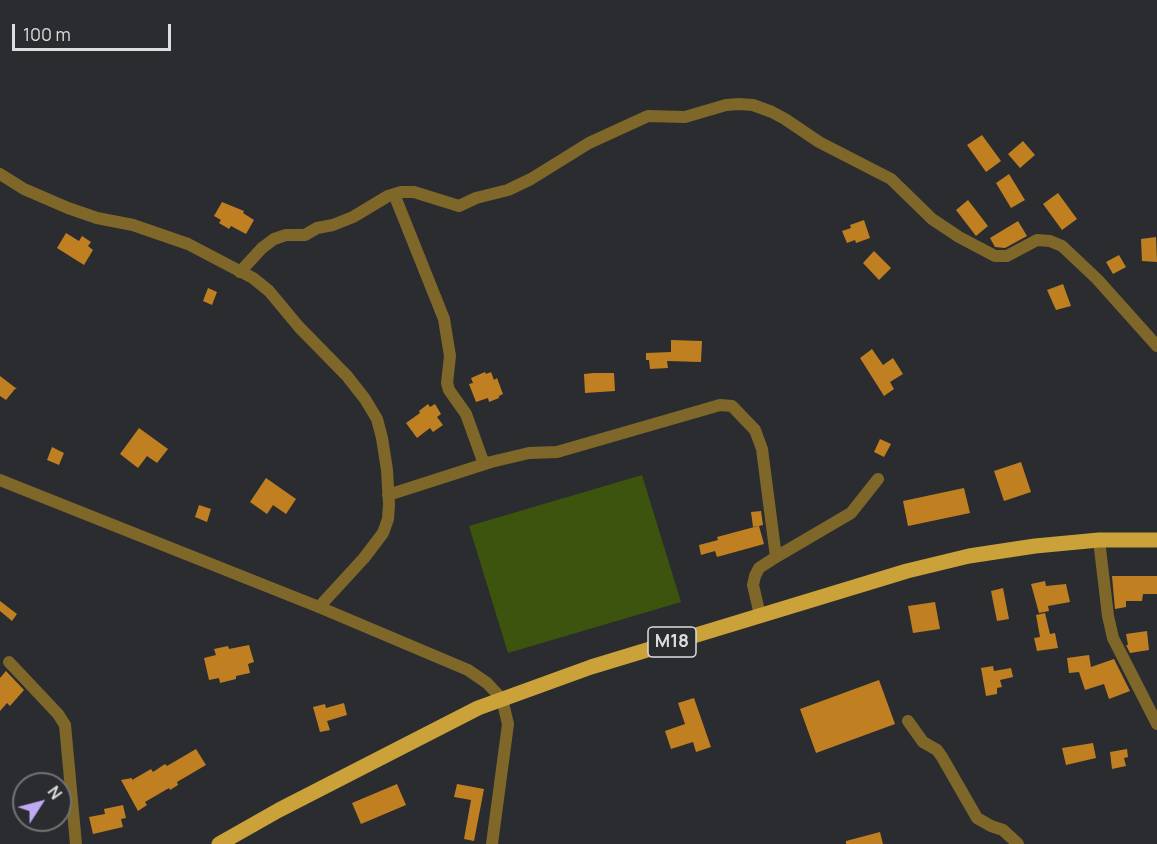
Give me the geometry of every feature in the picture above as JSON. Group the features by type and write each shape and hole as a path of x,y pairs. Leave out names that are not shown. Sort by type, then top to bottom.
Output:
{"main road":[{"name":"M18","path":"219,844 279,810 478,708 591,667 907,571 969,556 1035,546 1099,540 1157,540"}],"street":[{"path":"240,272 262,248 274,239 286,235 303,236 317,228 333,225 353,217 394,194 414,192 459,206 476,198 508,190 538,175 590,143 648,116 685,117 726,105 753,105 785,119 819,142 891,179 932,219 995,256 1007,256 1037,240 1050,241 1062,246 1097,279 1157,346"},
{"path":"0,174 24,189 68,208 97,218 133,225 188,244 240,272 269,291 298,327 347,376 373,411 382,438 388,519 383,532 364,558 319,607"},
{"path":"394,194 442,313 450,356 447,380 449,390 466,414 484,464"},
{"path":"388,495 484,464 529,453 557,452 720,405 732,406 755,430 762,449 776,557"},
{"path":"760,615 753,585 759,568 851,513 878,479"},
{"path":"0,480 319,607 468,670 487,683 502,699 508,724 492,844"},
{"path":"1099,540 1108,616 1113,638 1157,724"},
{"path":"9,662 58,714 65,725 76,844"},
{"path":"908,722 922,742 937,750 977,818 1003,830 1018,844"}],"green space":[{"path":"642,475 681,602 508,653 469,526"}],"building":[{"path":"982,135 1001,161 986,172 967,145"},
{"path":"1023,141 1035,155 1020,168 1008,154"},
{"path":"1009,174 1025,200 1011,208 996,183"},
{"path":"1058,193 1077,219 1062,230 1043,204"},
{"path":"968,200 988,226 976,236 956,210"},
{"path":"222,202 244,211 243,213 254,220 246,234 219,223 221,220 214,216"},
{"path":"864,220 870,238 856,243 855,240 847,243 842,231"},
{"path":"1018,221 1027,236 1005,248 995,247 990,238"},
{"path":"66,233 79,241 82,236 91,242 88,246 93,250 84,265 57,248"},
{"path":"1156,237 1157,262 1142,261 1141,239"},
{"path":"874,251 891,268 879,280 863,263"},
{"path":"1119,255 1126,267 1113,274 1106,262"},
{"path":"1063,284 1071,306 1056,310 1047,290"},
{"path":"208,288 217,292 212,305 203,301"},
{"path":"671,340 702,341 701,362 667,361 668,368 650,369 646,353 671,352"},
{"path":"872,349 883,365 893,358 903,374 890,382 894,389 884,396 860,358"},
{"path":"485,372 486,374 491,372 494,380 497,378 503,394 489,402 488,398 476,402 469,384 473,383 471,378"},
{"path":"614,373 615,391 585,393 584,374"},
{"path":"0,376 17,389 6,400 0,396"},
{"path":"428,404 430,407 435,404 441,414 437,417 443,425 433,432 430,428 417,438 406,423"},
{"path":"139,428 168,449 157,463 147,456 138,468 120,454"},
{"path":"880,439 891,444 884,457 874,452"},
{"path":"52,447 64,453 59,465 47,460"},
{"path":"1021,462 1031,492 1004,501 994,471"},
{"path":"266,478 296,499 286,514 273,505 267,514 250,502"},
{"path":"964,488 970,513 908,526 903,501"},
{"path":"199,505 211,509 207,522 195,517"},
{"path":"761,511 763,525 759,526 764,544 717,557 715,551 701,555 699,545 718,540 717,537 758,526 753,527 751,512"},
{"path":"1112,576 1157,576 1157,594 1143,594 1142,601 1126,601 1126,607 1115,609"},
{"path":"1045,581 1046,586 1066,584 1070,602 1048,606 1049,611 1039,613 1031,584"},
{"path":"1003,588 1009,619 997,621 991,591"},
{"path":"0,601 17,614 12,621 0,611"},
{"path":"935,602 940,629 913,633 908,606"},
{"path":"1045,613 1050,634 1055,633 1058,648 1037,651 1034,638 1040,637 1036,615"},
{"path":"1147,631 1149,650 1130,653 1126,645 1128,645 1126,634"},
{"path":"249,645 254,662 248,664 250,673 220,683 219,678 209,680 204,658 216,655 214,649"},
{"path":"1089,655 1091,667 1114,659 1130,691 1109,699 1104,684 1085,690 1079,672 1069,673 1067,658"},
{"path":"993,666 994,671 1011,668 1013,677 1000,680 1002,687 997,688 997,694 986,696 981,668"},
{"path":"6,671 24,690 10,706 7,703 0,711 0,678"},
{"path":"879,680 895,724 816,753 800,709"},
{"path":"694,698 711,747 696,752 693,742 671,749 665,731 685,724 678,703"},
{"path":"344,703 347,715 327,721 330,730 320,732 313,707 325,704 326,708"},
{"path":"1093,743 1096,758 1066,765 1062,748"},
{"path":"196,749 206,765 177,782 178,785 170,790 169,788 145,802 147,805 138,811 121,780 132,778 132,780 151,769 153,772"},
{"path":"1127,749 1128,757 1124,758 1126,766 1112,769 1110,752"},
{"path":"397,784 406,805 361,824 352,803"},
{"path":"457,784 484,789 474,841 464,839 471,800 454,797"},
{"path":"123,805 126,818 121,819 123,827 93,834 89,817 105,814 104,809"},
{"path":"880,832 883,844 846,844 846,841"}]}
